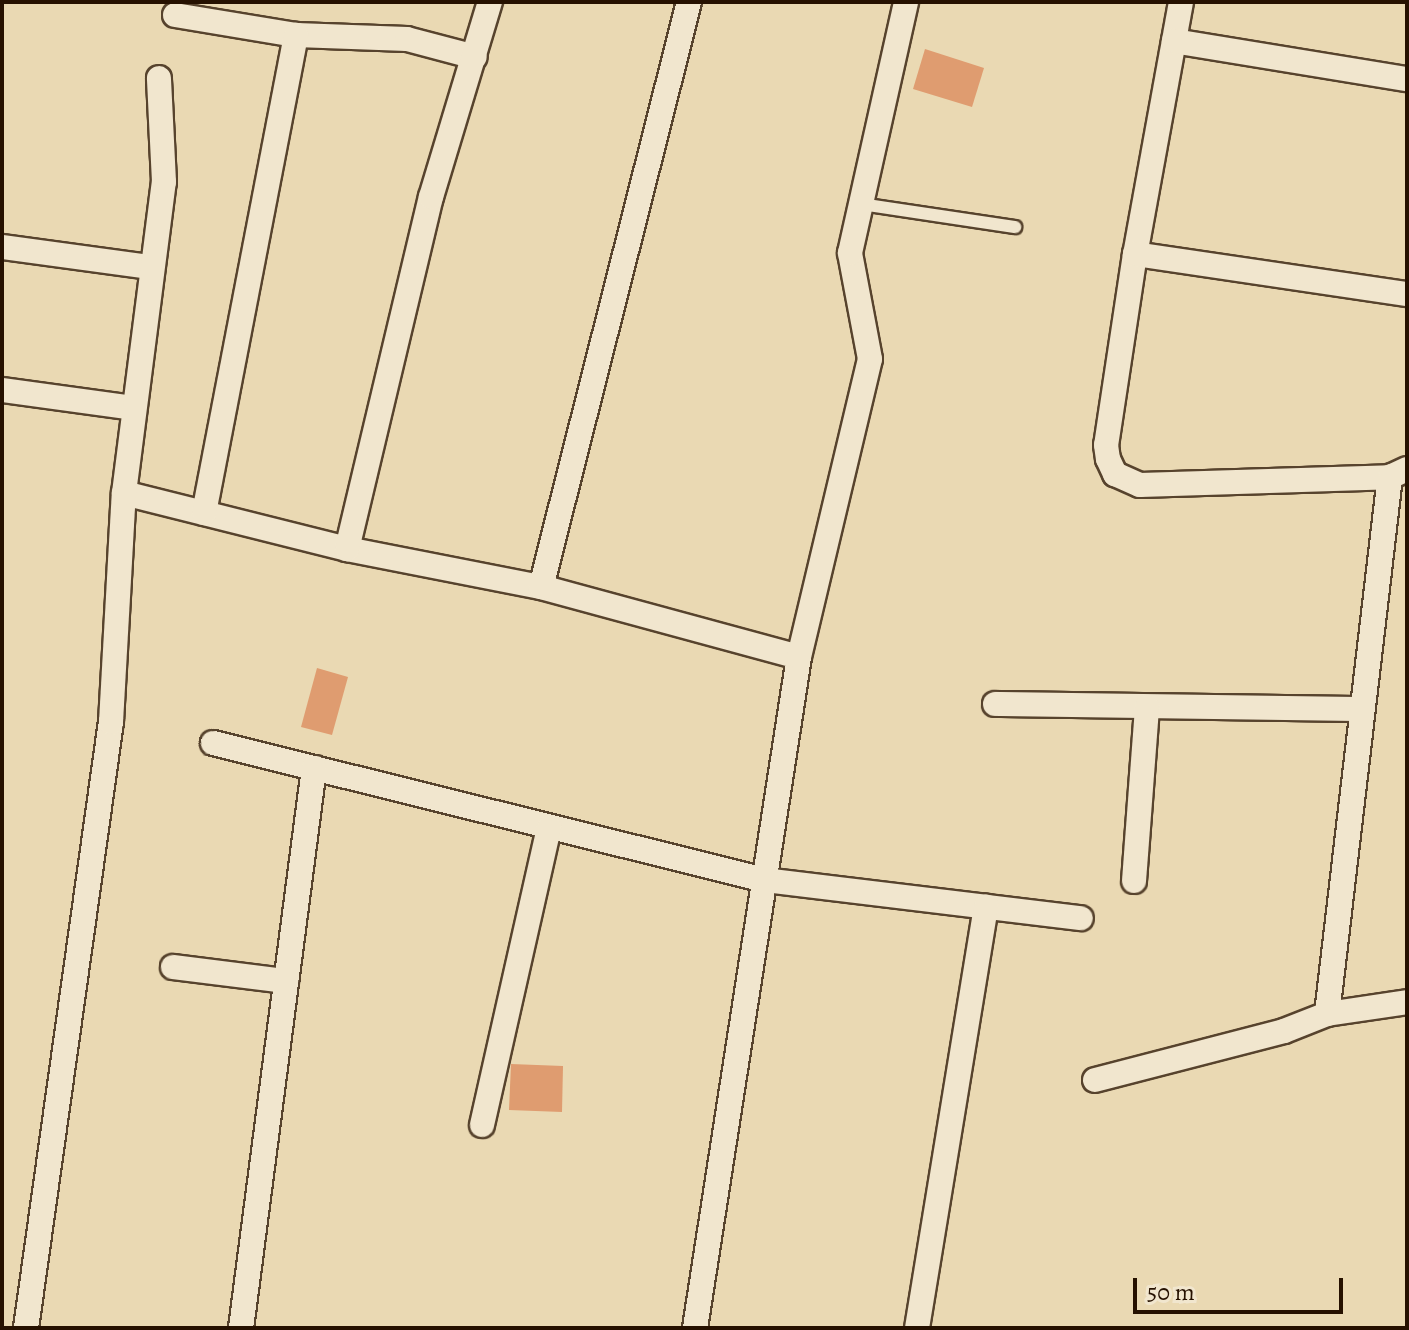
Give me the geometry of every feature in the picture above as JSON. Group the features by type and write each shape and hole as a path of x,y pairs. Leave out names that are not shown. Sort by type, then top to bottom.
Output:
{"street":[{"path":"347,549 431,197 490,2"},
{"path":"541,587 689,2"},
{"path":"695,1328 799,657 870,359 850,253 906,2"},
{"path":"1181,2 1135,254 1106,445 1115,474 1140,485 1399,473 1362,709 1327,1014"},
{"path":"175,15 296,35 407,39 475,57"},
{"path":"204,513 296,35"},
{"path":"1174,41 1407,79"},
{"path":"26,1328 111,722 124,493 150,267 164,182 159,78"},
{"path":"2,247 150,267"},
{"path":"1135,254 1407,294"},
{"path":"2,390 134,408"},
{"path":"124,493 347,549 541,587 799,657"},
{"path":"995,704 1362,709"},
{"path":"1134,881 1147,707"},
{"path":"213,743 765,880 1081,918"},
{"path":"241,1328 314,768"},
{"path":"482,1125 549,827"},
{"path":"917,1328 986,907"},
{"path":"173,967 286,981"},
{"path":"1095,1080 1284,1031 1327,1014 1407,1002"}],"lane":[{"path":"861,204 1015,227"}],"building":[{"path":"925,49 984,68 972,107 913,89"},
{"path":"317,668 348,677 332,735 301,727"},
{"path":"511,1064 563,1066 562,1112 509,1110"}]}
